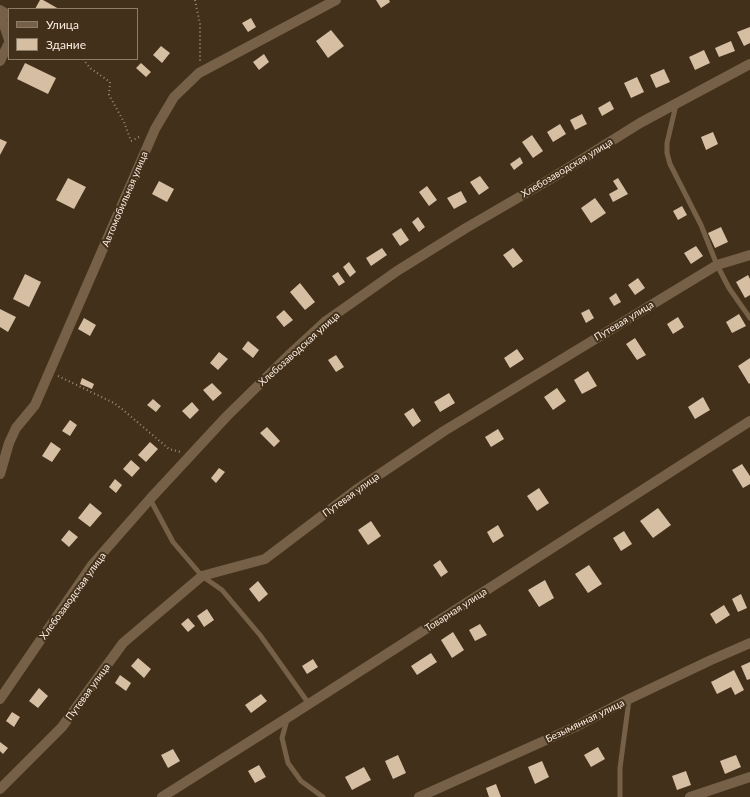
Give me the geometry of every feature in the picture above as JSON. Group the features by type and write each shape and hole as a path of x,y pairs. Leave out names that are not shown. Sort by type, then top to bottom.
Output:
{"street":[{"name":"Автомобильная улица","path":"0,474 9,443 16,428 35,405 155,129 174,97 200,73 336,0"},
{"path":"0,19 3,22 8,39"},
{"path":"0,61 8,44"},
{"name":"Хлебозаводская улица","path":"0,699 92,565 150,499 227,416 326,321 397,272 466,228 552,178 640,123 750,64"},
{"name":"Путевая улица","path":"0,789 62,727 123,643 202,576 265,559 356,490 444,430 717,265 750,255"},
{"name":"Товарная улица","path":"162,797 750,421"},
{"name":"Безымянная улица","path":"419,797 575,727 710,660 750,643"},
{"path":"690,797 750,777"}],"lane":[{"path":"676,104 667,143 667,153 670,164 701,224 717,265 729,288 750,318"},
{"path":"150,499 173,542 202,576 222,590 260,634 309,704"},
{"path":"620,797 620,768 629,699"},
{"path":"287,718 282,738 288,763 301,781 323,797"}],"path":[{"path":"195,0 200,24 200,73"},
{"path":"84,60 90,68 110,82 110,95 124,122 131,141 155,129"},
{"path":"52,368 59,377 114,403 169,449 191,454"}],"building":[{"path":"40,0 43,0 57,8 36,8"},
{"path":"376,0 389,0 390,2 381,8"},
{"path":"251,18 256,27 248,32 242,23"},
{"path":"750,27 750,43 744,46 737,32"},
{"path":"331,30 344,46 328,58 316,41"},
{"path":"731,41 735,51 719,57 715,48"},
{"path":"161,46 170,53 162,63 153,55"},
{"path":"704,50 710,63 695,70 689,57"},
{"path":"264,54 269,62 259,70 253,62"},
{"path":"25,63 56,78 48,94 17,79"},
{"path":"141,63 151,72 146,77 136,68"},
{"path":"664,69 670,82 656,88 650,75"},
{"path":"637,77 644,92 631,98 624,83"},
{"path":"610,101 614,109 602,116 598,108"},
{"path":"582,114 587,124 575,130 570,120"},
{"path":"560,124 566,134 553,142 547,132"},
{"path":"713,132 718,144 706,150 701,137"},
{"path":"532,135 543,151 533,158 522,142"},
{"path":"0,139 7,142 0,155"},
{"path":"520,157 523,163 514,170 510,164"},
{"path":"480,176 489,188 479,195 470,182"},
{"path":"68,178 86,187 74,209 56,200"},
{"path":"618,178 628,194 613,202 609,194 618,189 613,181"},
{"path":"159,181 174,189 167,202 152,194"},
{"path":"427,186 437,200 429,206 419,192"},
{"path":"461,191 467,202 454,209 447,198"},
{"path":"595,198 606,213 591,223 581,208"},
{"path":"682,206 687,215 678,220 673,211"},
{"path":"418,217 425,227 419,232 412,222"},
{"path":"721,227 728,242 715,248 708,233"},
{"path":"401,228 409,240 400,246 392,234"},
{"path":"696,246 703,256 691,264 684,253"},
{"path":"382,248 387,255 371,266 366,258"},
{"path":"513,248 523,261 513,268 503,255"},
{"path":"349,262 356,272 350,277 343,267"},
{"path":"338,272 345,282 339,286 332,276"},
{"path":"25,274 41,282 29,307 13,299"},
{"path":"748,275 750,279 750,295 745,298 736,282"},
{"path":"638,278 645,288 635,295 628,285"},
{"path":"300,283 315,302 305,310 290,292"},
{"path":"616,293 621,302 614,306 609,298"},
{"path":"0,309 16,317 8,332 0,327"},
{"path":"589,309 594,318 586,323 581,313"},
{"path":"284,310 293,320 284,327 276,317"},
{"path":"739,314 746,326 732,333 726,322"},
{"path":"678,317 684,327 673,334 667,324"},
{"path":"84,318 96,325 90,336 78,329"},
{"path":"635,338 646,355 637,360 626,344"},
{"path":"248,341 259,350 253,358 242,349"},
{"path":"517,349 524,359 510,368 504,358"},
{"path":"219,352 228,359 218,370 210,363"},
{"path":"336,355 344,367 336,372 328,360"},
{"path":"750,358 750,383 749,384 738,366"},
{"path":"588,371 597,386 582,394 574,380"},
{"path":"82,378 94,384 92,389 80,384"},
{"path":"212,383 222,393 213,401 203,390"},
{"path":"557,388 566,401 553,410 544,397"},
{"path":"449,393 455,403 440,412 434,402"},
{"path":"703,397 710,410 695,419 688,407"},
{"path":"153,399 161,406 156,412 147,405"},
{"path":"192,402 199,410 190,419 182,411"},
{"path":"413,408 421,421 413,427 404,414"},
{"path":"70,420 77,425 70,436 62,431"},
{"path":"267,427 280,441 274,447 260,433"},
{"path":"498,429 504,439 491,447 485,437"},
{"path":"51,442 61,449 52,462 42,456"},
{"path":"150,442 158,449 146,462 138,455"},
{"path":"131,460 140,468 132,477 123,469"},
{"path":"742,464 750,476 750,484 743,488 732,470"},
{"path":"219,468 225,472 216,483 211,478"},
{"path":"115,479 122,485 116,493 109,487"},
{"path":"539,488 549,503 537,511 527,496"},
{"path":"90,503 102,513 90,527 78,518"},
{"path":"658,508 671,525 653,538 640,521"},
{"path":"371,521 381,536 368,545 358,530"},
{"path":"498,525 504,536 493,543 487,532"},
{"path":"69,530 78,537 69,547 61,540"},
{"path":"624,531 632,544 621,551 613,538"},
{"path":"440,560 448,572 441,577 433,565"},
{"path":"589,565 602,584 588,593 575,574"},
{"path":"545,580 554,598 539,607 528,590"},
{"path":"258,581 268,594 259,602 249,589"},
{"path":"741,594 747,608 738,612 732,599"},
{"path":"724,605 730,615 716,624 710,614"},
{"path":"207,609 214,620 204,627 197,616"},
{"path":"188,618 195,626 188,632 181,624"},
{"path":"480,624 487,635 475,641 469,630"},
{"path":"453,632 464,650 452,658 441,640"},
{"path":"431,653 437,662 417,675 411,666"},
{"path":"138,658 151,669 144,678 131,666"},
{"path":"313,659 318,667 307,674 302,666"},
{"path":"750,662 750,679 747,680 741,666"},
{"path":"734,670 744,690 735,695 731,687 717,694 711,682"},
{"path":"120,675 131,683 126,691 115,683"},
{"path":"39,688 48,696 38,708 29,701"},
{"path":"261,694 267,701 251,713 245,705"},
{"path":"12,712 20,717 14,727 6,721"},
{"path":"0,742 8,748 3,754 0,751"},
{"path":"598,747 605,759 591,767 584,755"},
{"path":"173,749 180,761 168,768 161,755"},
{"path":"398,755 406,773 393,779 385,761"},
{"path":"736,755 741,767 725,774 720,761"},
{"path":"542,761 549,777 535,784 528,767"},
{"path":"259,765 266,777 255,783 248,771"},
{"path":"364,767 371,780 352,790 345,777"},
{"path":"686,771 691,785 677,790 672,776"},
{"path":"496,784 501,797 489,797 486,788"}]}
